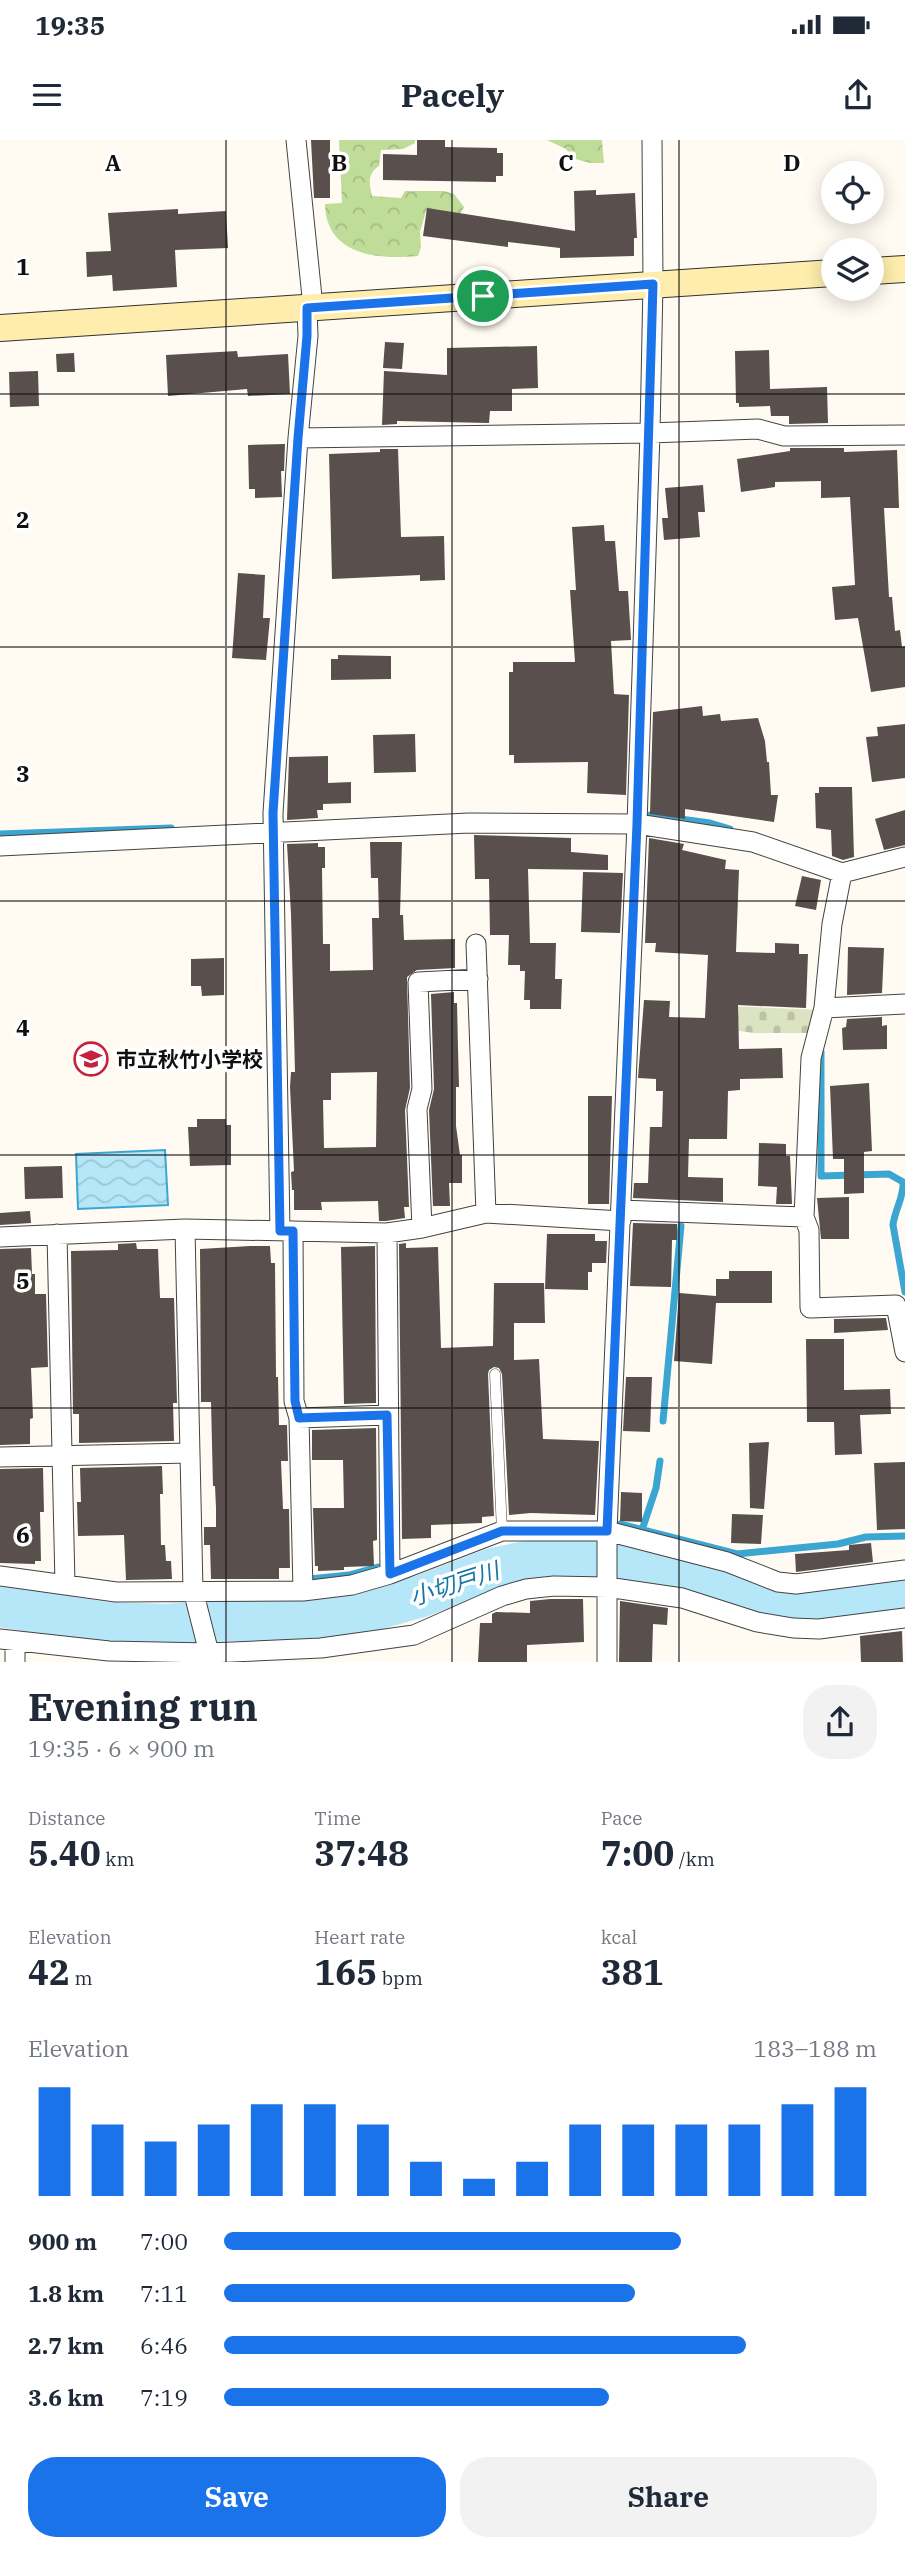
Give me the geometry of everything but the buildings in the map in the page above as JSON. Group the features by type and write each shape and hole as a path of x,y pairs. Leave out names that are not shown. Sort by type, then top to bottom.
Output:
{"main road":[{"path":"884,270 905,269"},
{"path":"0,328 821,274"}],"street":[{"path":"296,140 310,308 298,438 274,834 287,1231 295,1401 299,1418 303,1591"},
{"path":"607,1662 607,1536 637,824 650,433 652,140"},
{"path":"298,438 758,429 784,436 905,435"},
{"path":"0,846 469,823 637,824 753,842 842,873 905,857"},
{"path":"842,873 832,924 824,1008 811,1058 804,1217 809,1230 810,1308 896,1305 905,1352"},
{"path":"476,944 486,1213"},
{"path":"422,1228 417,1109 422,1089 418,982 478,979"},
{"path":"824,1008 905,1004"},
{"path":"0,1237 185,1229 387,1233 486,1213 804,1217"},
{"path":"185,1229 194,1596 210,1653"},
{"path":"387,1233 390,1574"},
{"path":"57,1234 65,1584"},
{"path":"299,1418 387,1415"},
{"path":"0,1457 190,1453"},
{"path":"0,1576 116,1592 194,1596 303,1591 352,1585 390,1574 502,1531 607,1536 727,1563 778,1582 796,1584 905,1570"},
{"path":"15,1662 8,1640 109,1656 309,1649 414,1635 502,1596 526,1589 554,1586 607,1585 682,1598 757,1622 793,1628 819,1629 905,1618"}],"lane":[{"path":"495,1374 502,1531"}],"green space":[{"path":"339,140 415,140 415,143 403,149 381,150 379,166 372,172 370,179 372,196 401,198 405,191 444,191 454,194 464,207 459,216 454,218 426,211 420,232 421,247 418,256 371,255 344,244 334,234 325,204 342,203"},
{"path":"547,140 602,140 604,163 590,163 572,158 566,149"},
{"path":"709,1005 819,1010 811,1033 754,1033 710,1027"}],"water":[{"path":"165,1150 168,1205 78,1209 76,1154"}],"waterway":[{"path":"650,815 710,823 730,829"},
{"path":"0,834 171,828"},
{"path":"821,1052 821,1176 889,1174 903,1182 893,1225 905,1292"},
{"path":"663,1421 681,1226"},
{"path":"642,1530 656,1488 660,1461"},
{"path":"620,1524 737,1554 838,1544 866,1537 905,1536"},
{"name":"小切戸川","path":"0,1606 106,1623 167,1625 230,1620 292,1622 365,1612 422,1596 492,1569 541,1559 627,1564 768,1602 796,1605 819,1606 905,1595"},
{"path":"310,1579 349,1575 378,1567"}],"place":[{"name":"市立秋竹小学校","path":"91,1059"}],"route":[{"path":"653,284 637,824 607,1531 502,1531 390,1574 387,1415 299,1418 295,1401 293,1231 280,1231 273,813 307,308 483,296 653,284"}]}
